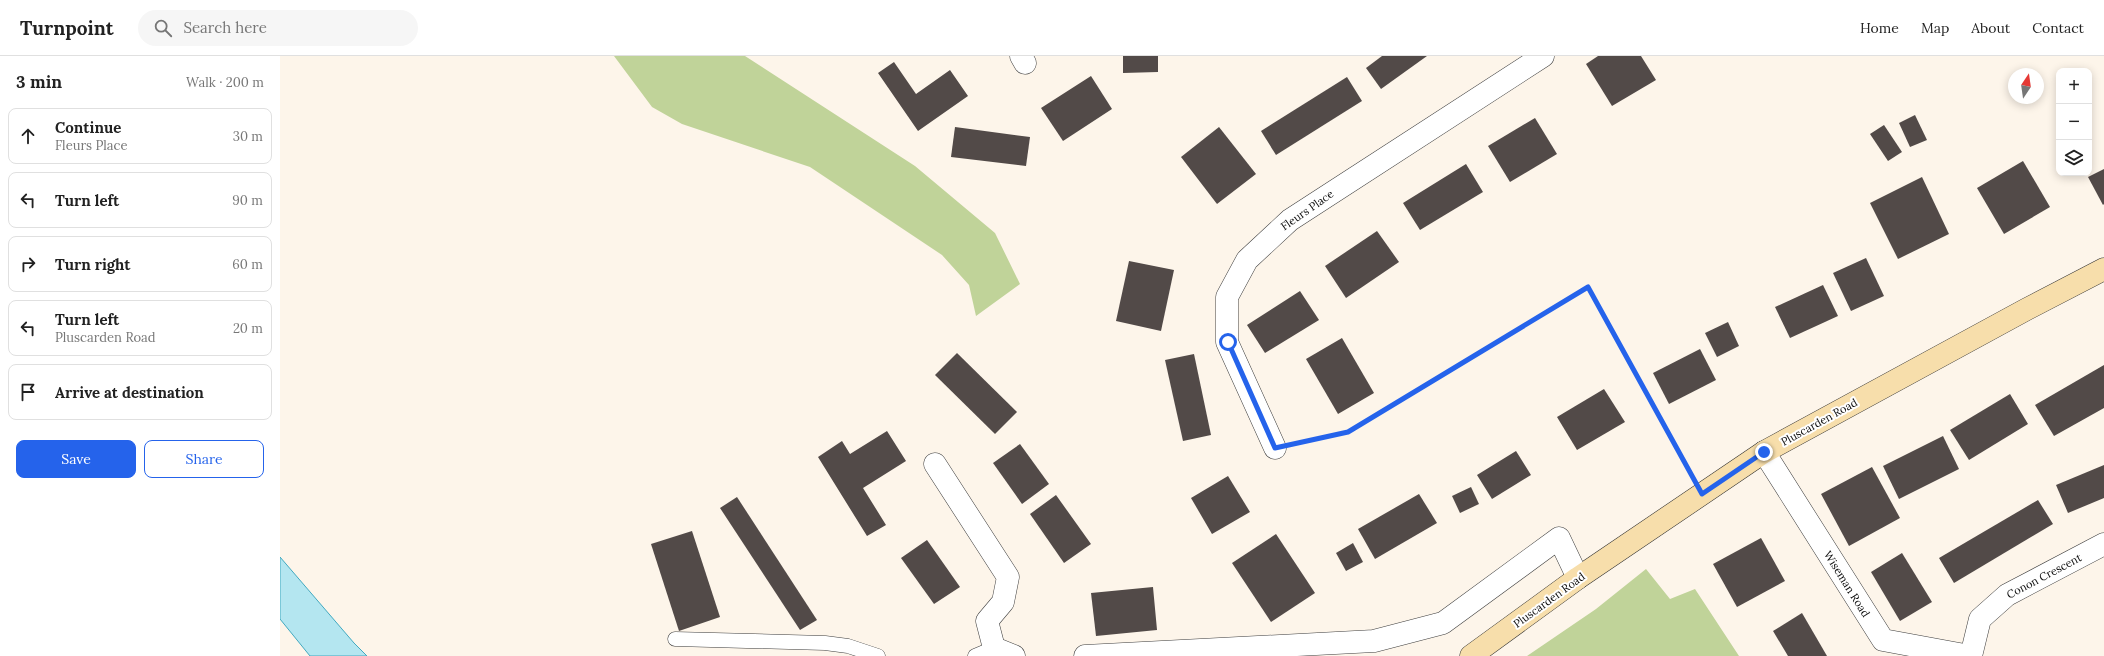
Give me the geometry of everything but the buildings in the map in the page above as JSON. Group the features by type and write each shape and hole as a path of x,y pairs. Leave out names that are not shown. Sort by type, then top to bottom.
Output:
{"main road":[{"name":"Pluscarden Road","path":"1471,656 1578,578 1764,452 2027,309 2104,269"}],"street":[{"name":"Fleurs Place","path":"1275,448 1228,342 1227,297 1247,260 1290,220 1543,56"},
{"name":"Wiseman Road","path":"1764,452 1883,640 1970,656"},
{"path":"935,464 1008,577 1002,602 987,621 984,652 1014,656"},
{"path":"1085,656 1374,641 1443,623 1558,538 1578,578"},
{"name":"Conon Crescent","path":"1970,656 1980,620 2007,594 2104,544"}],"lane":[{"path":"675,638 825,643 848,646 878,656"}],"path":[{"path":"1275,448 1348,432 1588,287 1702,494"}],"green space":[{"path":"614,56 745,56 915,166 995,233 1020,284 976,316 969,285 942,255 810,167 682,124 652,107"},
{"path":"1646,569 1670,599 1695,589 1739,656 1527,656 1596,609"}],"water":[{"path":"280,557 367,656 310,656 280,619"}],"route":[{"path":"1228,342 1275,448 1348,432 1547,310 1588,287 1702,494 1764,452"}]}
